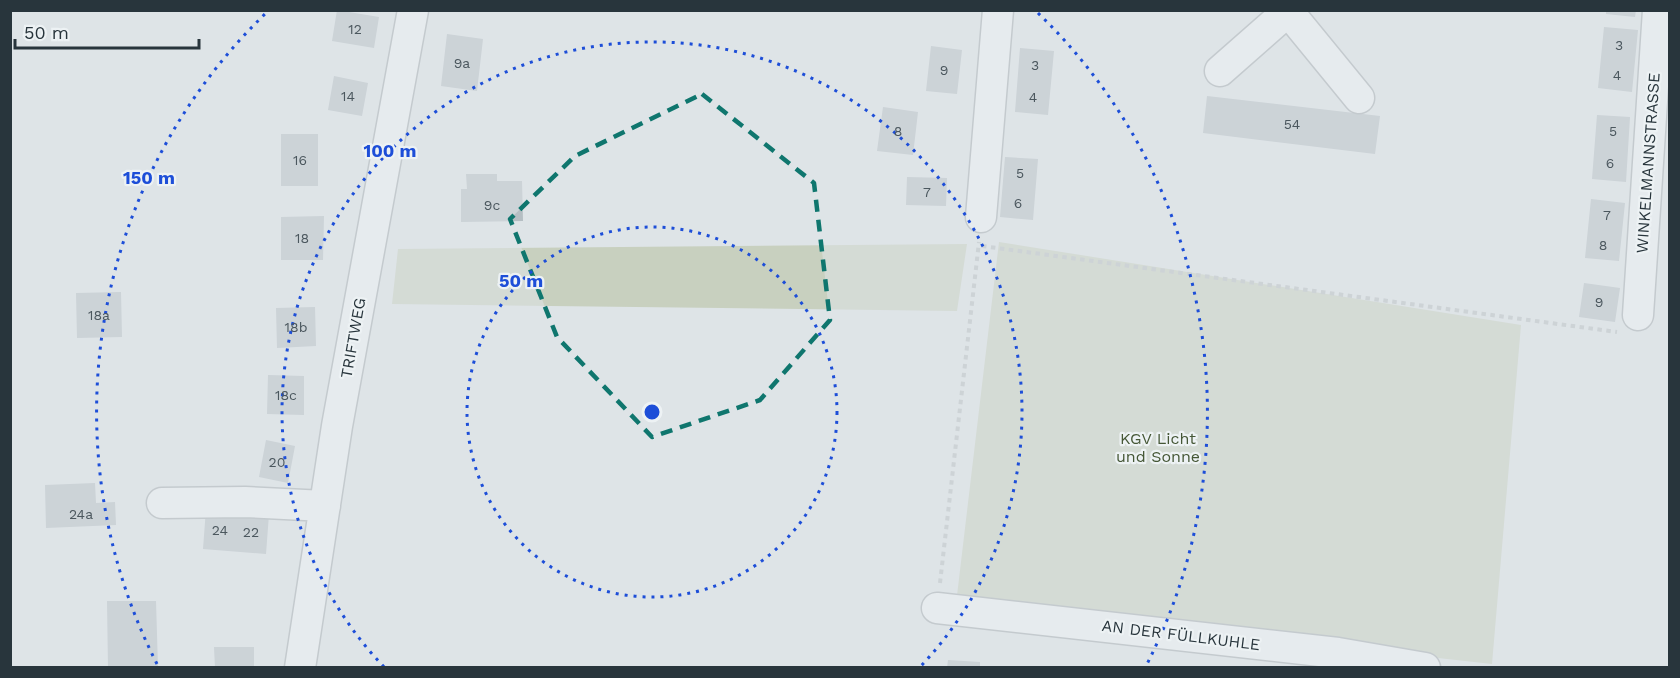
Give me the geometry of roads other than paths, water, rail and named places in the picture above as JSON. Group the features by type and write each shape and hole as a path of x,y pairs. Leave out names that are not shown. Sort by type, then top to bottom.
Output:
{"street":[{"name":"TRIFTWEG","path":"300,668 325,506 413,10"},
{"path":"980,231 998,10"},
{"name":"WINKELMANNSTRASSE","path":"1638,315 1659,10"},
{"path":"1221,70 1287,11 1359,98"},
{"path":"162,502 245,502 325,506"},
{"name":"AN DER FÜLLKUHLE","path":"937,608 1338,653 1425,668"}],"park label":[{"name":"KGV Licht und Sonne","path":"1158,447"}]}
